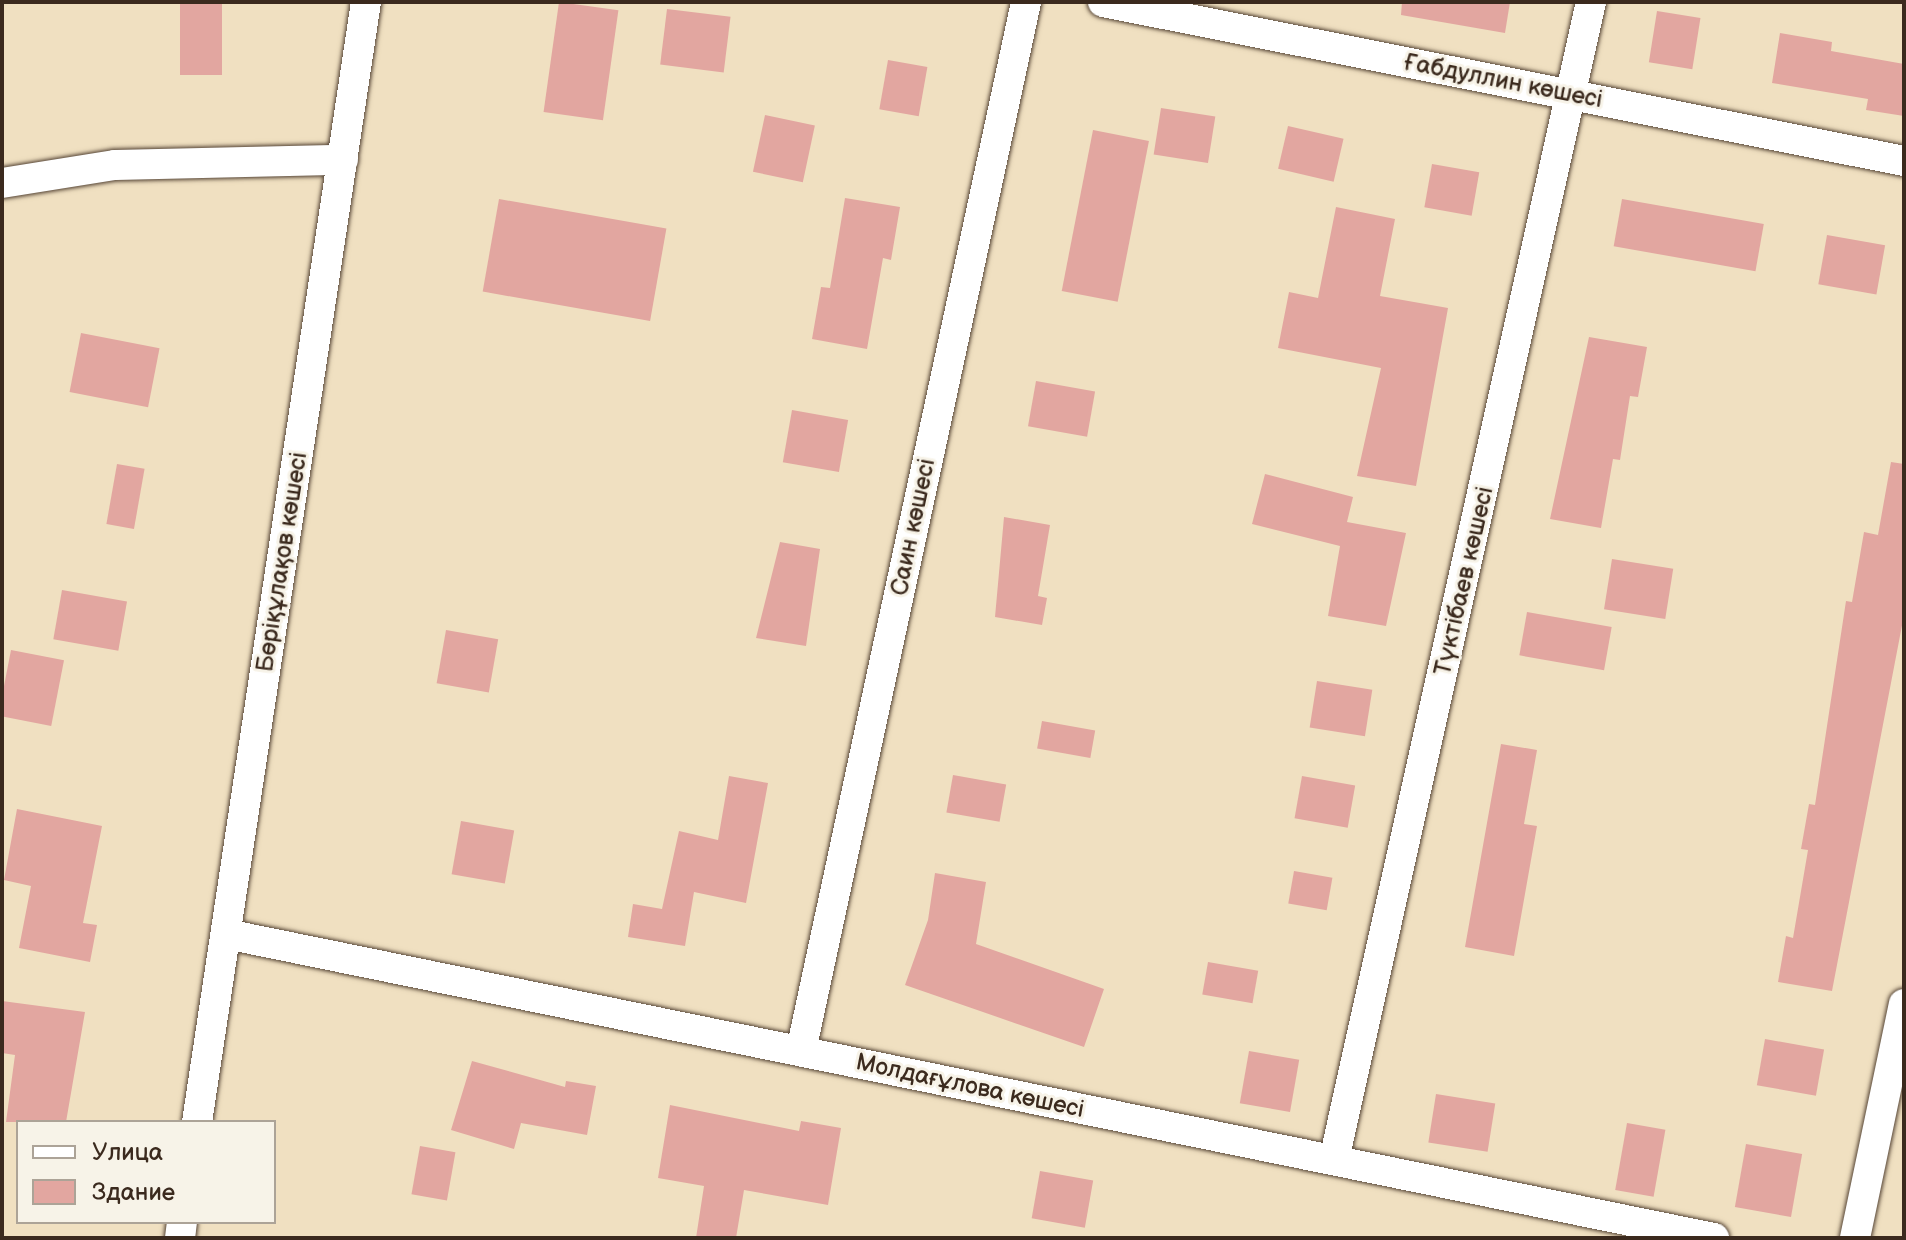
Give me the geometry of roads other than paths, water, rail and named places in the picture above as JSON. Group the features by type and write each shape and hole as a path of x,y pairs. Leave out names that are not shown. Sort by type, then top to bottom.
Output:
{"street":[{"name":"Бөріқұлақов көшесі","path":"197,1120 366,2"},
{"name":"Саин көшесі","path":"801,1051 1026,2"},
{"name":"Ғабдуллин көшесі","path":"1103,2 1904,161"},
{"name":"Түктібаев көшесі","path":"1334,1160 1573,95 1591,2"},
{"path":"2,183 115,165 343,160"},
{"name":"Молдағұлова көшесі","path":"226,934 1714,1238"},
{"path":"1855,1238 1904,1004"}]}
